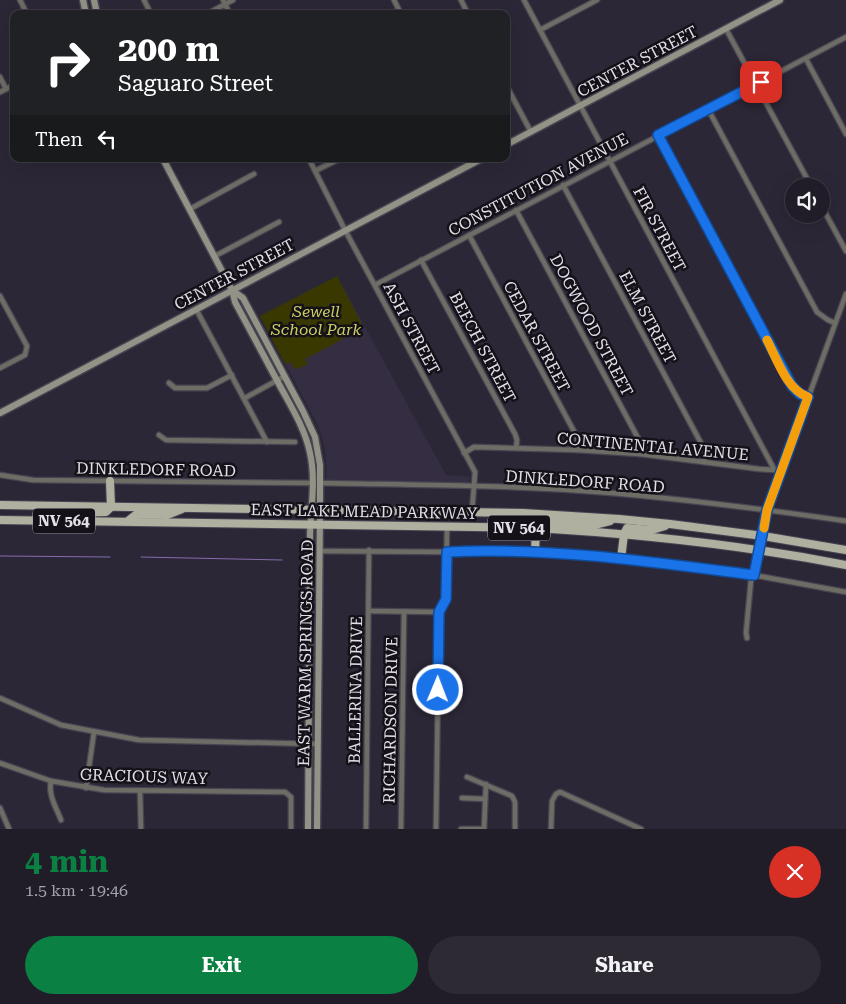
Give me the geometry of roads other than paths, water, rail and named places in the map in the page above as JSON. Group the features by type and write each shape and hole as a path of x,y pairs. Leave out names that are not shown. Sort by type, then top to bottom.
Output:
{"main road":[{"path":"46,520 67,512 99,514 106,512 111,507 110,482"},
{"name":"EAST LAKE MEAD PARKWAY","path":"0,505 472,512 619,519 763,536 846,550"},
{"path":"128,521 137,514 167,515 186,507"},
{"path":"535,552 536,525 541,521 594,525 619,519"},
{"name":"EAST LAKE MEAD PARKWAY","path":"0,520 536,528 624,534 758,549 846,565"},
{"path":"621,559 624,534 627,528 652,530 670,524"}],"street":[{"path":"213,10 224,2 233,0"},
{"name":"FIR STREET","path":"524,0 774,469"},
{"path":"540,30 597,0"},
{"name":"CENTER STREET","path":"510,143 780,0"},
{"path":"726,29 807,178"},
{"name":"CONSTITUTION AVENUE","path":"375,284 846,37"},
{"path":"806,59 846,134"},
{"path":"0,77 6,89"},
{"path":"0,92 10,87"},
{"path":"510,92 532,132"},
{"path":"708,109 817,312 836,323"},
{"path":"658,135 792,386 800,394 808,397"},
{"name":"EAST WARM SPRINGS ROAD","path":"167,162 232,290 235,302 307,439 312,465 308,829"},
{"name":"ASH STREET","path":"310,162 475,472 472,512"},
{"path":"315,171 334,162"},
{"name":"CENTER STREET","path":"0,413 474,162"},
{"path":"190,209 254,174"},
{"name":"ELM STREET","path":"563,185 702,445 705,454 704,462"},
{"name":"DOGWOOD STREET","path":"516,210 639,440 640,454"},
{"path":"215,256 279,222"},
{"path":"830,222 846,251"},
{"name":"CEDAR STREET","path":"469,235 577,437 578,450"},
{"name":"BEECH STREET","path":"421,260 515,434 516,448"},
{"name":"EAST WARM SPRINGS ROAD","path":"232,290 243,298 285,376 315,437 320,458 317,829"},
{"path":"747,638 751,580 754,575 758,549 763,536 767,510 844,305 846,294"},
{"path":"0,296 27,346 25,355 0,368"},
{"path":"196,309 267,442"},
{"path":"169,383 175,388 207,388 232,375"},
{"path":"244,398 285,376"},
{"path":"159,435 166,440 295,442"},
{"name":"CONTINENTAL AVENUE","path":"464,453 474,448 578,450 640,454 782,470"},
{"name":"DINKLEDORF ROAD","path":"0,475 33,480 110,482 312,483"},
{"name":"DINKLEDORF ROAD","path":"320,483 612,493 740,506 846,521"},
{"path":"436,829 439,612 446,599 447,527"},
{"name":"BALLERINA DRIVE","path":"366,829 369,550"},
{"path":"320,551 447,552 488,550 535,552 621,559 754,575 846,592"},
{"path":"369,611 439,612"},
{"name":"RICHARDSON DRIVE","path":"401,829 404,612"},
{"path":"309,662 318,662"},
{"path":"0,698 47,720 94,732 139,740 158,742 317,744"},
{"path":"86,788 94,732"},
{"name":"GRACIOUS WAY","path":"0,763 51,781 86,788 118,791 286,792 291,797 291,829"},
{"path":"467,777 509,794 514,798 515,829"},
{"path":"51,781 51,796 61,820"},
{"path":"461,828 484,829 486,784"},
{"path":"140,790 140,829"},
{"path":"551,829 552,802 556,794 564,793 642,829"},
{"path":"462,798 485,799"},
{"path":"0,808 9,829"}],"waterway":[{"path":"0,556 110,557"},
{"path":"141,557 282,560"}],"park label":[{"name":"Sewell School Park","path":"316,320"}]}
